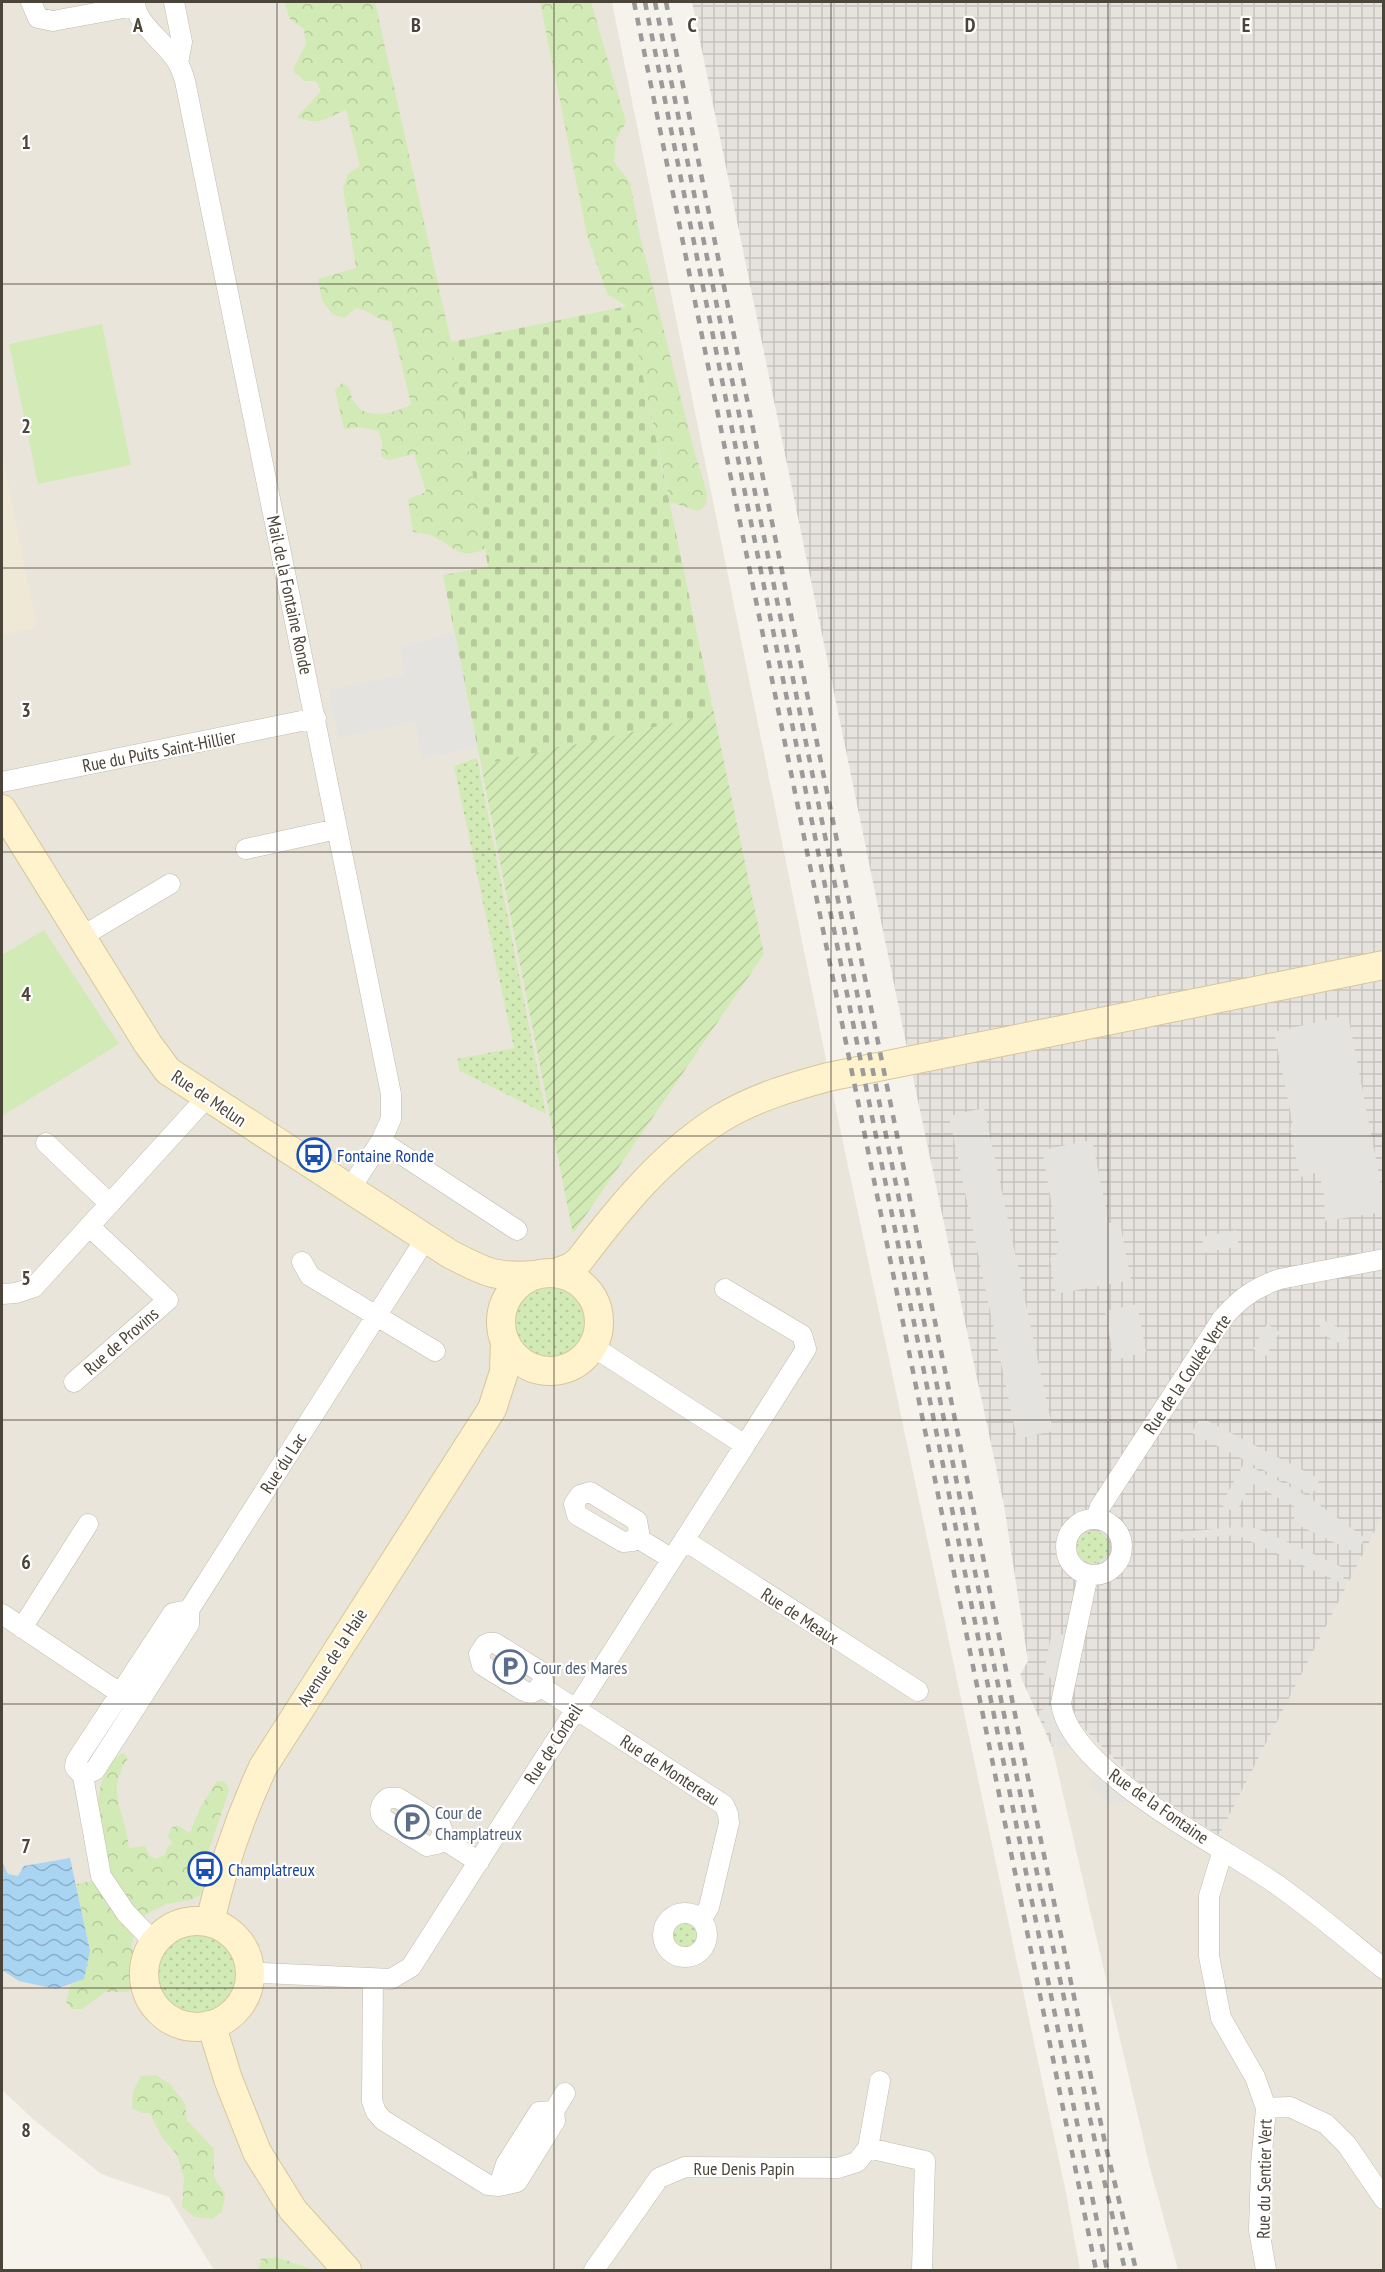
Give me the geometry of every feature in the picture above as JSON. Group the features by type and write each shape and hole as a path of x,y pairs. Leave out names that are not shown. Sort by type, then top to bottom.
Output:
{"street":[{"name":"Mail de la Fontaine Ronde","path":"31,2 38,18 53,21 134,4 141,19 178,63 185,81 391,1094 391,1119 381,1141 350,1189"},
{"path":"174,2 182,42 178,63"},
{"name":"Rue du Puits Saint-Hillier","path":"2,783 316,718"},
{"name":"Rue de Melun","path":"2,809 148,1044 168,1071 450,1254 488,1273 509,1277 545,1274"},
{"path":"246,849 337,829"},
{"path":"81,937 170,884"},
{"path":"653,1170 607,1239 598,1262 596,1283 599,1319 592,1347 584,1358 572,1366 559,1370 544,1371 532,1368 521,1361 511,1353 503,1335 501,1315 512,1290 522,1281 571,1267 579,1261 653,1170 721,1118 752,1102 789,1088 840,1075 1383,965"},
{"path":"2,1294 16,1293 34,1287 207,1097"},
{"path":"381,1141 517,1230"},
{"path":"46,1143 110,1204"},
{"name":"Rue de Provins","path":"74,1382 168,1300 89,1227"},
{"name":"Rue du Lac","path":"84,1776 95,1770 137,1706 189,1624 189,1610 426,1238"},
{"name":"Rue de Melun","path":"450,1254 491,1294 503,1335"},
{"name":"Rue de la Coulée Verte","path":"1096,1519 1100,1507 1112,1488 1222,1319 1234,1305 1263,1284 1383,1259"},
{"path":"302,1262 310,1276 435,1351"},
{"path":"545,1274 569,1276 581,1283 590,1293 599,1319"},
{"name":"Rue de Corbeil","path":"250,1975 263,1973 392,1979 411,1967 806,1349 802,1335 725,1289"},
{"name":"Avenue de la Haie","path":"210,1922 219,1884 238,1825 263,1767 492,1409 504,1372 503,1335"},
{"path":"592,1347 745,1444"},
{"name":"Avenue de la Haie","path":"492,1409 526,1380 544,1371"},
{"path":"1087,1519 1096,1519 1112,1525 1118,1531 1123,1548 1121,1558 1108,1572 1095,1576 1088,1575 1080,1572 1068,1560 1065,1543 1072,1528 1087,1519"},
{"path":"22,1628 88,1524"},
{"path":"636,1536 672,1559"},
{"name":"Rue de Meaux","path":"684,1540 918,1691"},
{"name":"Rue de la Fontaine","path":"1088,1575 1061,1703 1063,1714 1075,1737 1107,1771 1164,1814 1275,1884 1383,1969"},
{"name":"Rue du Lac","path":"154,1942 126,1913 101,1876 84,1776 75,1767 76,1761 173,1613 189,1610"},
{"path":"2,1614 137,1706"},
{"path":"540,1686 576,1710"},
{"name":"Rue de Montereau","path":"576,1710 723,1804 729,1823 709,1907 702,1919"},
{"path":"441,1838 479,1862"},
{"name":"Rue du Sentier Vert","path":"1223,1850 1209,1896 1209,1956 1221,2018 1255,2077 1266,2108 1259,2230 1266,2271"},
{"path":"197,1921 210,1922 234,1936 243,1948 249,1961 250,1975 247,1992 238,2007 225,2019 209,2025 180,2024 166,2017 156,2007 148,1994 144,1967 154,1942 173,1927 197,1921"},
{"path":"373,1979 372,2100 376,2112 383,2120 488,2185 499,2186 517,2182 555,2121 554,2111 565,2093"},
{"path":"209,2025 214,2033 228,2079 257,2152 293,2210 346,2271"},
{"path":"880,2081 868,2148 925,2162 922,2271"},
{"path":"1266,2108 1290,2107 1326,2124 1347,2145 1383,2199"},
{"name":"Rue Denis Papin","path":"594,2271 659,2178 685,2167 838,2168 857,2162 868,2148"}],"shaded area":[{"path":"2,2 612,2 836,1109 1066,2193 1080,2270 315,2270 276,2257 261,2260 258,2270 214,2270 169,2197 101,2174 33,2119 2,2090"},
{"path":"692,2 1383,2 1383,1515 1219,1835 1142,1786 1078,1723 1052,1747 1020,1675 1028,1661 1004,1505 918,1101"},
{"path":"2,454 37,627 2,635"},
{"path":"455,634 477,747 422,758 415,722 338,738 329,690 405,674 400,646"},
{"path":"1348,1015 1383,1196 1383,1212 1325,1221 1324,1195 1319,1172 1300,1177 1290,1128 1293,1125 1274,1032"},
{"path":"984,1108 1053,1431 1017,1439 949,1116"},
{"path":"1092,1140 1109,1223 1120,1223 1131,1280 1056,1294 1050,1258 1060,1252 1042,1150"},
{"path":"1236,1230 1239,1246 1204,1253 1202,1237"},
{"path":"1137,1304 1146,1352 1114,1360 1105,1311"},
{"path":"1323,1320 1350,1333 1344,1345 1317,1332"},
{"path":"1267,1324 1280,1332 1266,1356 1253,1349"},
{"path":"1200,1417 1320,1479 1312,1495 1192,1433"},
{"path":"1244,1463 1307,1496 1365,1538 1356,1553 1292,1522 1299,1509 1251,1483 1236,1513 1221,1505"},
{"path":"1383,1515 1383,2270 1178,2270 1150,2168 1052,1747 1078,1723 1142,1786 1219,1835"},
{"path":"1236,1527 1257,1528 1348,1570 1341,1583 1237,1535 1172,1540 1172,1533"},
{"path":"1052,1632 1068,1636 1059,1680 1043,1676"},
{"path":"1052,1705 1072,1744 1059,1751 1039,1711"},
{"path":"1096,1775 1126,1801 1113,1806 1088,1785"}],"green space":[{"path":"284,2 375,2 451,342 485,549 462,553 430,535 413,532 408,499 426,492 414,454 389,460 381,457 382,442 379,431 360,427 344,429 335,390 342,383 349,387 352,398 358,406 373,414 392,412 411,404 391,321 356,308 344,318 332,314 322,300 318,279 356,268 343,188 348,174 360,166 346,109 317,121 297,117 321,91 316,81 304,81 293,70 306,44 304,29 290,19"},
{"path":"540,2 591,2 626,122 616,140 614,162 630,182 640,236 707,493 706,505 698,511 670,502 628,307 607,294 587,235"},
{"path":"628,306 714,714 481,765 443,575 488,567 451,342"},
{"path":"102,324 131,465 38,484 9,344"},
{"path":"714,714 764,954 573,1234 481,765"},
{"path":"477,758 546,1114 460,1071 457,1059 514,1048 454,766"},
{"path":"44,930 119,1044 2,1116 2,955"},
{"path":"561,1279 582,1294 590,1311 590,1328 582,1343 569,1355 552,1360 535,1357 514,1338 510,1324 510,1309 516,1295 524,1288"},
{"path":"1093,1531 1104,1536 1109,1547 1104,1558 1093,1563 1082,1558 1077,1547 1082,1536"},
{"path":"123,1753 128,1758 121,1771 117,1793 129,1848 145,1846 149,1855 155,1859 165,1855 168,1846 173,1844 168,1837 171,1828 177,1825 190,1833 200,1808 217,1781 225,1781 229,1791 200,1876 202,1894 190,1900 167,1904 146,1914 131,1946 135,1956 135,1985 128,1992 105,1992 82,2009 72,2009 66,2002 71,1984 84,1979 90,1951 76,1884 111,1875 100,1826 98,1802 107,1770 111,1763"},
{"path":"685,1921 695,1925 699,1935 695,1945 685,1949 675,1945 671,1935 675,1925"},
{"path":"197,1932 212,1935 225,1944 234,1957 237,1972 234,1987 225,2000 212,2009 197,2012 182,2009 169,2000 160,1987 157,1972 160,1957 169,1944 182,1935"},
{"path":"156,2075 170,2084 185,2104 187,2120 214,2149 214,2177 225,2194 222,2212 212,2219 195,2217 182,2207 184,2178 177,2155 161,2136 150,2113 142,2113 132,2108 133,2091 141,2076"},
{"path":"276,2257 315,2270 258,2270 261,2259"}],"water":[{"path":"70,1858 90,1951 84,1979 56,1989 19,1981 2,1970 2,1862 8,1874 18,1876 24,1866"}],"railway":[{"path":"634,2 1096,2270"},
{"path":"645,2 1107,2270"},
{"path":"655,2 1026,1822 1125,2270"},
{"path":"666,2 1037,1822 1105,2143 1136,2270"}],"place":[{"name":"Fontaine Ronde","path":"314,1155"},
{"name":"Cour des Mares","path":"510,1667"},
{"name":"Cour de Champlatreux","path":"412,1822"},
{"name":"Champlatreux","path":"205,1869"}]}
